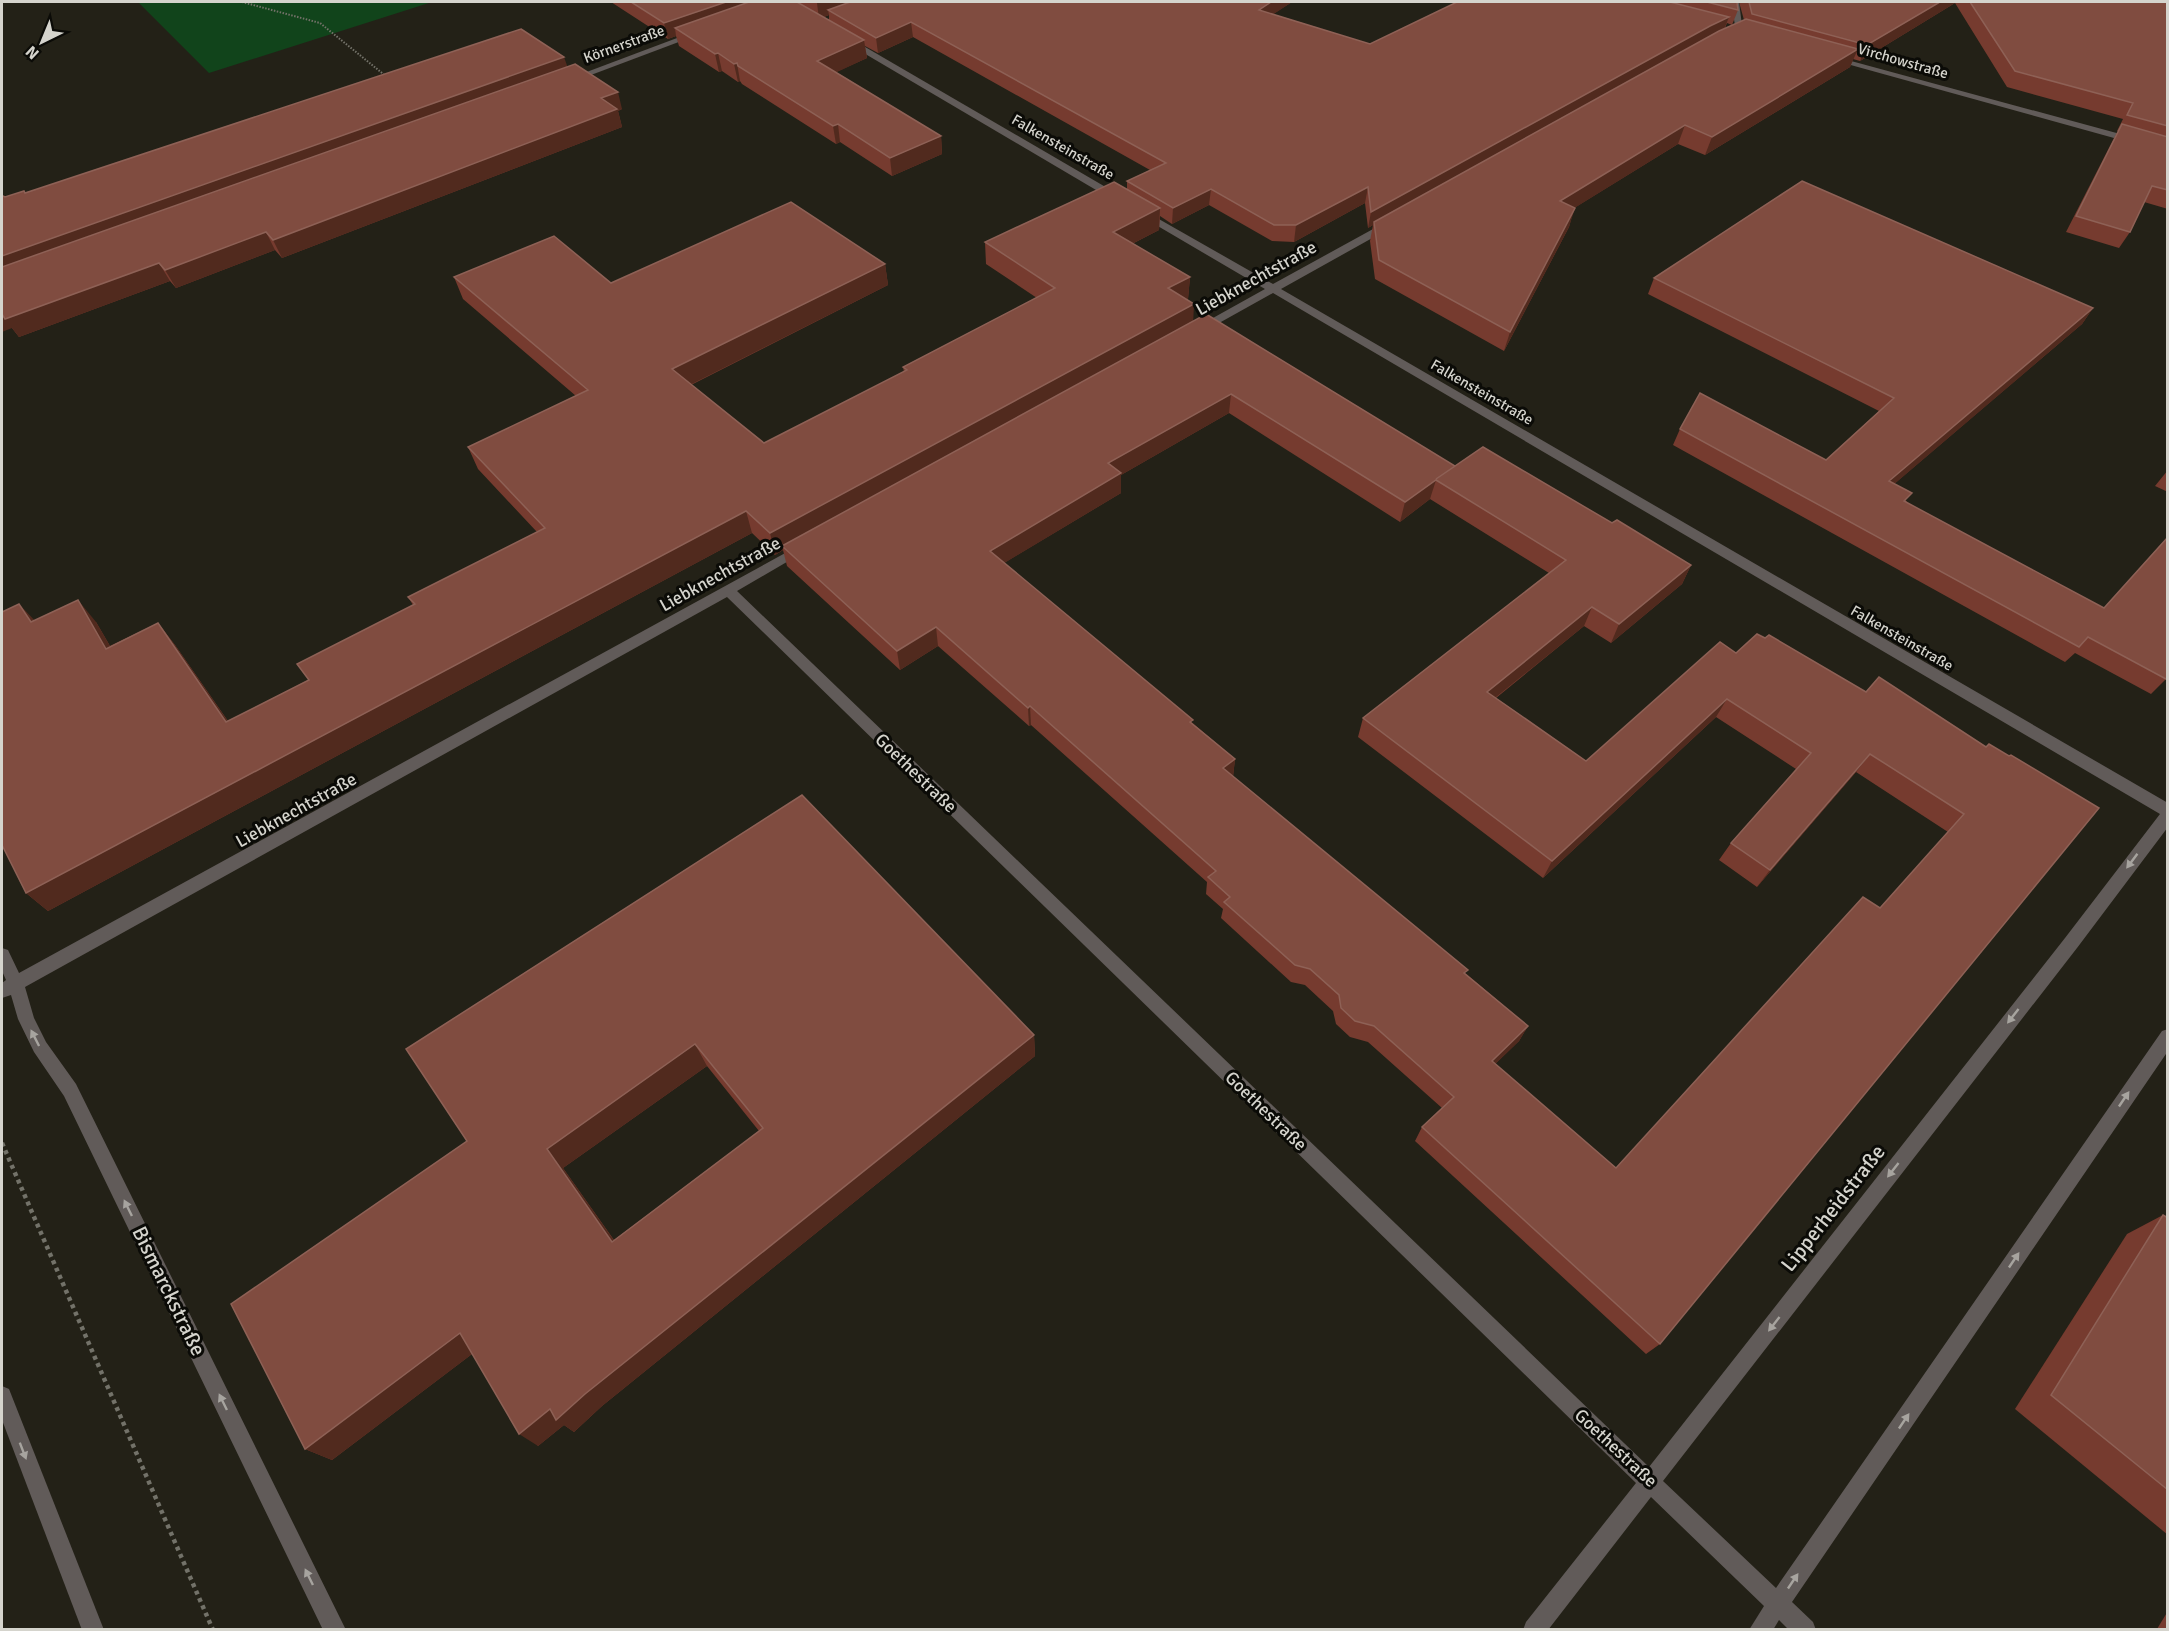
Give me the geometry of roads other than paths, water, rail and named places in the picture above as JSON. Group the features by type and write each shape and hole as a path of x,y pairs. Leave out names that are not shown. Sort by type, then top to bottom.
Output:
{"street":[{"path":"1735,2 1740,31"},
{"path":"1730,32 1740,31 1752,34"},
{"name":"Körnerstraße","path":"558,84 704,32"},
{"name":"Falkensteinstraße","path":"837,34 2168,813"},
{"name":"Virchowstraße","path":"1820,53 2168,150"},
{"name":"Liebknechtstraße","path":"1188,336 1396,221"},
{"name":"Liebknechtstraße","path":"9,988 812,544"},
{"name":"Goethestraße","path":"728,590 1605,1440 1805,1629"},
{"name":"Lipperheidstraße","path":"1533,1629 2071,942 2168,813"},
{"name":"Bismarckstraße","path":"2,955 9,988 40,1047 70,1090 335,1629"},
{"path":"1760,1629 2168,1036"},
{"path":"2,1396 93,1629"}]}
